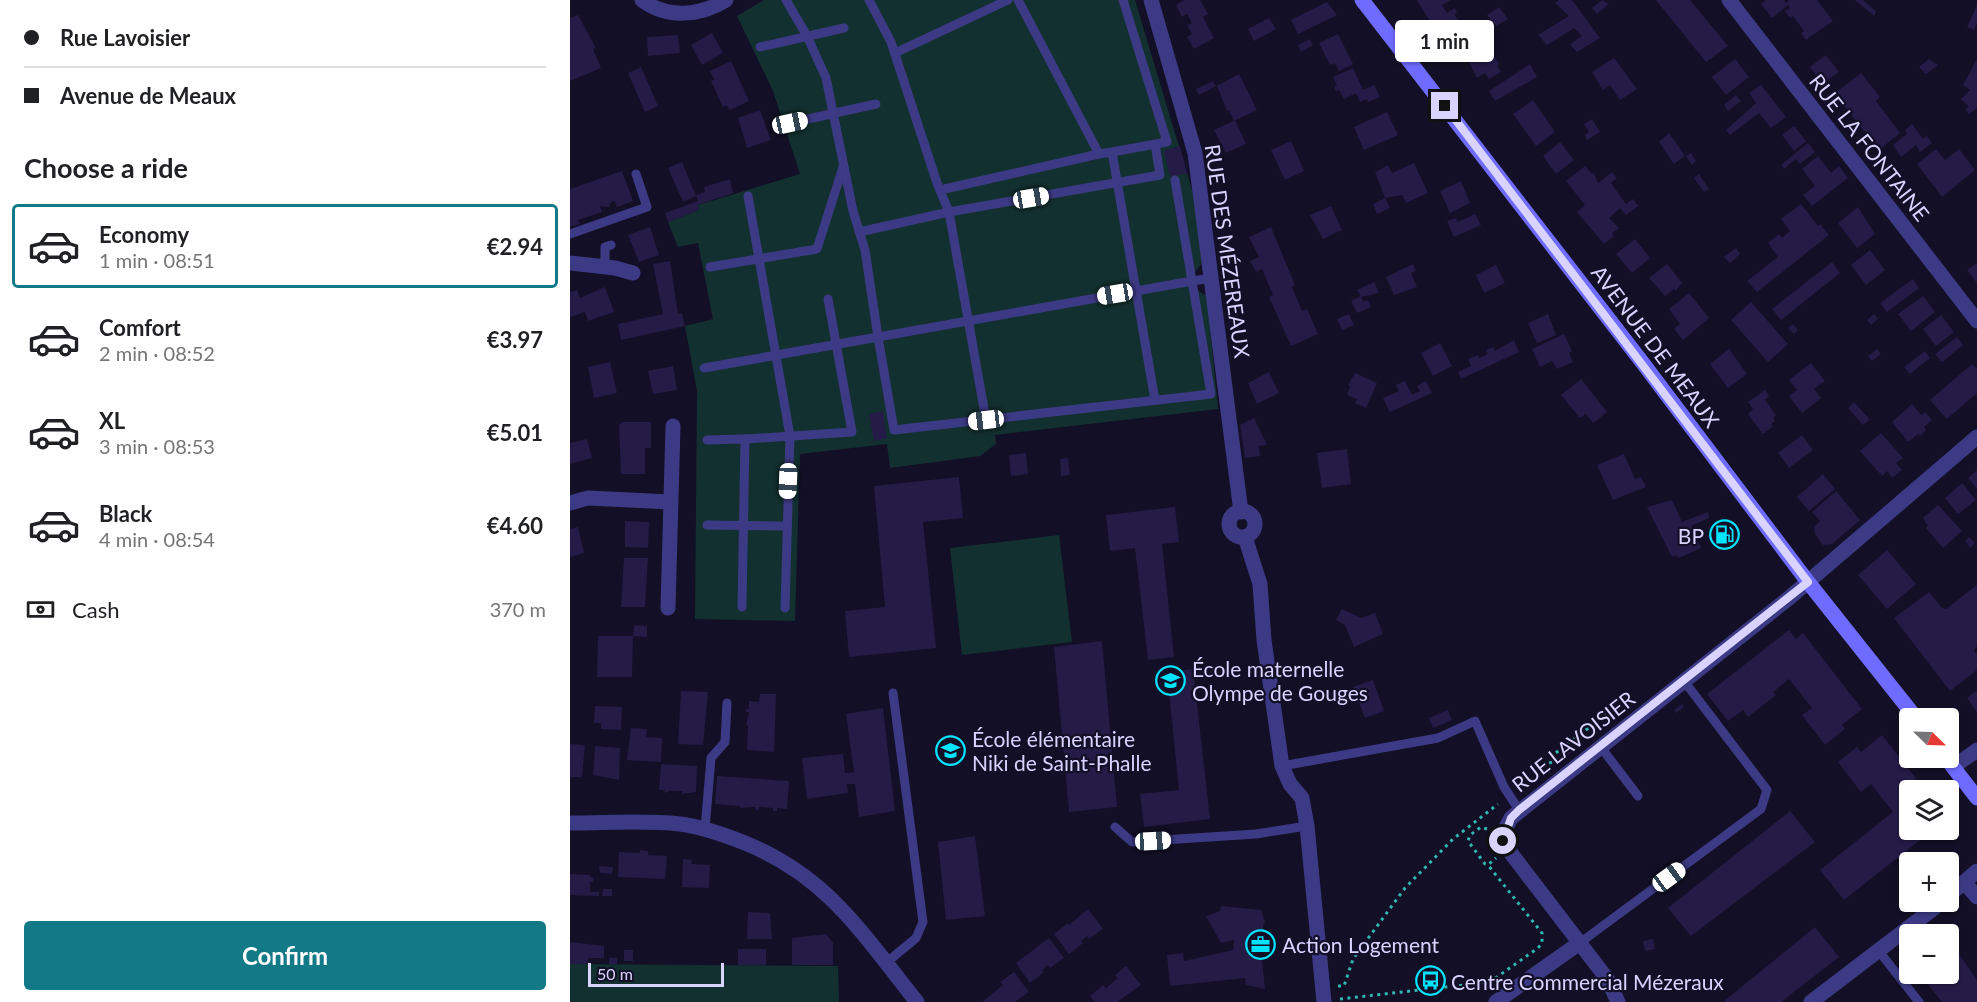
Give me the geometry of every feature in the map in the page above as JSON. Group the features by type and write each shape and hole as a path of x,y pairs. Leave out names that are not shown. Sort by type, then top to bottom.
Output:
{"main road":[{"name":"AVENUE DE MEAUX","path":"1362,0 1635,352 1808,582 1908,708"},
{"path":"1954,768 1977,798"}],"street":[{"path":"642,0 659,9 680,14 702,11 726,0"},
{"name":"RUE DES MÉZEREAUX","path":"1151,0 1195,153 1240,512 1247,513 1254,522 1253,531 1245,537 1260,584 1264,640 1282,766 1290,784 1302,798 1307,826 1323,996"},
{"name":"RUE LA FONTAINE","path":"1729,0 1977,321"},
{"path":"570,263 605,266 633,273"},
{"path":"668,608 673,426"},
{"name":"RUE LAVOISIER","path":"1507,848 1503,841 1503,833 1511,818 1519,810 1808,582 1977,437"},
{"path":"570,503 588,498 671,502"},
{"path":"1959,758 1977,750"},
{"path":"570,823 679,824 705,829 771,853 826,891 849,915 917,1002"},
{"path":"1507,848 1581,942 1608,980 1618,1002"},
{"path":"1959,888 1977,871"},
{"path":"1965,883 1977,897"},
{"path":"1811,1002 1929,912"},
{"path":"1496,1002 1581,942"}],"lane":[{"path":"786,0 807,36 826,78 843,164 865,250 894,430 1212,394 1175,180"},
{"path":"869,0 896,53 940,190 950,212 986,420"},
{"path":"896,53 1008,0"},
{"path":"1018,0 1099,154"},
{"path":"940,190 1099,154 1167,142 1123,0"},
{"path":"760,47 844,28"},
{"path":"790,123 876,104"},
{"path":"860,232 950,212 1160,175 1155,144"},
{"path":"1112,152 1155,400"},
{"path":"710,267 817,249 843,164"},
{"path":"570,234 647,207 636,174"},
{"path":"748,196 790,436 785,608"},
{"path":"605,266 605,247 611,245"},
{"path":"704,368 1212,278"},
{"path":"707,440 852,432 828,299"},
{"path":"742,607 745,439"},
{"path":"707,525 787,526"},
{"path":"1581,942 1761,809 1767,790 1684,681"},
{"path":"886,963 916,938 923,922 893,693"},
{"path":"705,829 711,758 724,742 727,703"},
{"path":"1282,766 1438,738 1475,721 1509,795 1519,810"},
{"path":"1600,746 1638,796"},
{"path":"1115,827 1132,842 1256,834 1307,826"},
{"path":"1878,950 1919,1002"}],"path":[{"path":"1551,766 1549,758 1611,711"},
{"path":"1323,996 1344,986 1353,958 1406,888 1453,839 1509,795"},
{"path":"1323,996 1490,982 1538,948 1542,943 1542,933 1468,841 1470,835 1479,828 1473,823"},
{"path":"1488,865 1507,848"}],"green space":[{"path":"764,0 1135,0 1193,193 1202,263 1194,273 1197,290 1207,296 1218,409 995,435 996,444 980,456 890,468 887,444 800,454 795,621 695,619 697,391 685,326 713,319 698,243 678,247 668,222 699,210 698,205 800,174 773,91 737,16"},
{"path":"1059,535 1072,642 962,655 950,548"},
{"path":"570,964 838,966 839,1002 570,1002"}],"building":[{"path":"1184,0 1200,0 1208,14 1203,17 1214,38 1194,49 1187,37 1192,34 1187,25 1192,23 1187,14 1182,17 1176,5"},
{"path":"1417,0 1451,0 1442,5 1447,13 1455,8 1457,13 1454,14 1458,20 1454,23 1459,30 1442,41"},
{"path":"1559,0 1572,0 1600,38 1577,52 1570,44 1582,36 1574,28 1547,45 1538,35 1569,16 1555,3"},
{"path":"1602,0 1609,4 1597,14 1592,8"},
{"path":"1656,0 1690,0 1728,46 1706,62"},
{"path":"1766,0 1784,0 1786,3 1789,0 1817,0 1833,21 1806,40 1801,33 1804,31 1793,16 1790,18 1785,11 1790,8 1788,5 1772,18 1761,4"},
{"path":"1855,0 1863,0 1876,11 1874,16"},
{"path":"1327,2 1337,15 1298,34 1291,20"},
{"path":"1977,5 1977,23 1974,30 1967,27"},
{"path":"1499,7 1508,19 1496,26 1487,15"},
{"path":"578,15 596,48 593,49 601,68 570,81 570,18"},
{"path":"1269,18 1276,29 1254,41 1248,29"},
{"path":"712,33 723,53 702,65 691,45"},
{"path":"1338,34 1353,64 1339,71 1335,63 1330,65 1319,43"},
{"path":"678,35 680,53 648,56 647,37"},
{"path":"1310,39 1313,45 1301,52 1298,45"},
{"path":"1485,42 1499,64 1497,66 1501,72 1489,79 1485,73 1477,78 1465,54"},
{"path":"1826,55 1839,72 1822,84 1810,67"},
{"path":"1614,58 1637,89 1620,100 1610,85 1603,90 1592,72"},
{"path":"1735,59 1749,77 1726,95 1712,77"},
{"path":"1929,59 1938,65 1926,74 1919,67"},
{"path":"1977,59 1977,108 1969,114 1965,109 1969,107 1961,99 1970,90 1963,85"},
{"path":"731,61 749,101 730,110 727,105 723,107 711,81 714,80 710,71"},
{"path":"1530,64 1537,77 1495,101 1489,91"},
{"path":"641,67 658,106 645,112 628,73"},
{"path":"1353,68 1363,90 1374,85 1380,97 1368,102 1367,99 1360,102 1356,93 1344,99 1339,90 1336,91 1334,87 1337,86 1333,77"},
{"path":"1861,73 1880,97 1876,101 1900,133 1879,150 1836,96 1825,104 1824,102"},
{"path":"1239,74 1257,110 1234,121 1229,110 1227,111 1217,86"},
{"path":"1213,81 1216,86 1199,95 1196,89"},
{"path":"1761,85 1786,117 1771,128 1759,113 1730,135 1726,130 1756,103 1749,93"},
{"path":"1736,95 1741,101 1728,111 1724,105"},
{"path":"1533,100 1555,132 1536,146 1513,114"},
{"path":"760,110 771,140 747,148 738,118"},
{"path":"1387,112 1398,135 1364,150 1354,127"},
{"path":"1592,119 1600,132 1587,140 1585,135 1589,132 1584,124"},
{"path":"1235,120 1246,144 1226,153 1214,130"},
{"path":"1912,124 1923,139 1927,136 1932,143 1920,152 1916,145 1901,157 1893,145 1907,134 1905,130"},
{"path":"1794,126 1806,141 1794,151 1782,135"},
{"path":"1669,133 1685,156 1674,164 1659,142"},
{"path":"1291,141 1304,171 1285,180 1271,150"},
{"path":"1560,142 1574,160 1556,174 1543,156"},
{"path":"1808,143 1815,152 1800,164 1796,159 1784,169 1781,165"},
{"path":"1180,146 1187,173 1173,176 1170,175 1164,153 1165,150"},
{"path":"1936,149 1945,160 1959,149 1975,170 1942,197 1917,164"},
{"path":"1691,153 1696,161 1692,165 1686,156"},
{"path":"1818,156 1831,173 1839,166 1848,178 1812,206 1803,195 1815,186 1802,169"},
{"path":"682,162 696,196 683,202 668,168"},
{"path":"1414,163 1428,193 1406,203 1402,195 1385,198 1375,172 1388,165 1392,173"},
{"path":"1585,166 1592,174 1594,173 1598,183 1612,172 1617,178 1611,183 1626,204 1633,199 1638,206 1626,215 1620,208 1609,218 1619,228 1612,233 1614,236 1604,244 1577,212 1585,205 1566,181"},
{"path":"622,171 633,201 617,207 615,201 611,202 609,207 600,206 602,212 578,220 580,224 570,227 570,189"},
{"path":"1699,174 1709,189 1704,192 1694,178"},
{"path":"730,179 733,193 698,205 699,210 668,222 665,213 698,201 696,195 705,192 704,187"},
{"path":"1461,181 1470,203 1450,213 1440,191"},
{"path":"1385,198 1390,208 1377,214 1373,204"},
{"path":"1801,204 1818,226 1820,224 1829,235 1757,292 1747,281 1778,257 1768,243 1779,234 1782,238 1790,231 1781,219"},
{"path":"1331,206 1342,230 1323,239 1310,215"},
{"path":"1858,207 1875,234 1857,248 1838,223"},
{"path":"1475,214 1481,225 1454,237 1447,221 1456,218 1458,222"},
{"path":"650,227 659,255 639,262 628,235"},
{"path":"1271,227 1295,285 1292,287 1302,311 1307,309 1318,334 1291,346 1269,297 1273,295 1262,269 1256,272 1250,261 1259,257 1249,237"},
{"path":"1635,239 1650,258 1632,273 1616,254"},
{"path":"1736,248 1740,254 1730,263 1724,257"},
{"path":"1870,250 1885,270 1866,285 1851,265"},
{"path":"670,261 678,314 682,313 685,326 621,340 618,324 663,314 653,264"},
{"path":"1832,262 1840,273 1781,320 1772,309"},
{"path":"1977,263 1977,283 1967,270"},
{"path":"1413,264 1416,271 1411,273 1417,287 1394,295 1386,277"},
{"path":"1667,264 1682,283 1676,291 1674,289 1665,296 1649,278"},
{"path":"1496,265 1505,283 1484,293 1476,275"},
{"path":"1913,279 1919,288 1887,312 1880,303"},
{"path":"1374,282 1379,293 1361,297 1357,290"},
{"path":"605,287 614,312 588,321 585,312 570,317 570,292 577,290 580,298"},
{"path":"1689,293 1709,318 1683,340 1674,329 1680,324 1669,309"},
{"path":"1361,296 1363,302 1368,300 1371,307 1357,313 1351,301"},
{"path":"1923,296 1935,312 1911,331 1898,314"},
{"path":"1751,302 1788,344 1768,362 1731,320"},
{"path":"1349,314 1354,325 1342,330 1337,319"},
{"path":"1548,314 1556,335 1537,343 1528,323"},
{"path":"1874,314 1878,319 1871,325 1867,320"},
{"path":"1941,315 1954,332 1936,346 1923,329"},
{"path":"1793,324 1798,330 1794,334 1788,328"},
{"path":"1564,334 1572,351 1569,353 1573,362 1557,369 1552,361 1540,367 1532,349"},
{"path":"1957,337 1963,345 1942,362 1935,354"},
{"path":"1514,340 1519,352 1461,379 1458,372 1471,366 1468,359 1478,355 1479,358 1488,354 1486,350 1493,347 1495,351"},
{"path":"1440,343 1452,366 1433,376 1421,353"},
{"path":"1729,349 1747,374 1728,388 1710,364"},
{"path":"1877,349 1881,354 1872,361 1868,356"},
{"path":"1925,351 1930,358 1910,374 1904,367"},
{"path":"610,362 617,393 594,398 588,367"},
{"path":"1811,363 1825,381 1814,389 1821,398 1802,413 1789,396 1797,390 1789,380"},
{"path":"1972,364 1977,369 1977,393 1947,419 1930,400"},
{"path":"673,366 677,390 653,394 648,371"},
{"path":"1269,372 1279,393 1257,404 1248,383"},
{"path":"1355,373 1377,383 1366,408 1355,403 1357,399 1347,395 1350,386 1348,385"},
{"path":"1581,379 1607,412 1593,423 1586,414 1580,418 1561,395"},
{"path":"1405,381 1412,395 1420,391 1417,386 1426,381 1432,393 1390,412 1383,398 1399,391 1396,385"},
{"path":"1765,390 1769,396 1765,400 1776,415 1773,418 1775,421 1771,424 1773,426 1763,434 1748,414 1753,409 1748,402"},
{"path":"1854,402 1870,420 1863,425 1848,408"},
{"path":"1912,404 1921,415 1925,412 1932,420 1924,427 1926,430 1920,436 1918,434 1908,442 1892,422"},
{"path":"883,411 887,438 874,441 869,414"},
{"path":"1254,418 1267,445 1259,446 1260,456 1245,458 1240,425"},
{"path":"623,422 651,422 651,448 645,448 645,474 621,474 619,425"},
{"path":"1881,433 1903,458 1896,463 1902,470 1892,478 1887,471 1882,476 1860,451"},
{"path":"1802,435 1813,450 1789,468 1778,453"},
{"path":"587,439 592,458 570,464 570,443"},
{"path":"1347,449 1351,484 1322,488 1317,453"},
{"path":"1026,453 1028,474 1011,476 1009,455"},
{"path":"1624,454 1635,479 1641,477 1646,487 1613,500 1597,465"},
{"path":"1068,458 1070,475 1061,476 1060,459"},
{"path":"1977,470 1977,489 1968,478"},
{"path":"1823,474 1835,489 1809,511 1797,497"},
{"path":"959,477 963,518 923,522 936,648 849,657 845,611 885,607 874,486"},
{"path":"1962,483 1976,500 1958,514 1945,498"},
{"path":"1836,491 1860,520 1832,544 1823,545 1815,534 1814,527 1820,521 1812,512"},
{"path":"1672,500 1682,522 1708,512 1709,518 1691,526 1701,548 1679,558 1677,555 1672,557 1647,507"},
{"path":"1938,505 1962,531 1943,548 1926,528 1928,526 1923,518"},
{"path":"1175,507 1179,542 1162,544 1174,657 1148,660 1135,548 1110,551 1106,515"},
{"path":"625,521 649,522 648,548 625,547"},
{"path":"1727,521 1738,536 1719,551 1707,536"},
{"path":"578,527 584,553 570,557 570,529"},
{"path":"1969,537 1975,543 1970,548 1965,541"},
{"path":"1887,550 1916,584 1887,609 1858,575"},
{"path":"624,558 648,558 645,607 621,607"},
{"path":"1977,585 1977,645 1974,651 1977,654 1977,670 1950,691 1894,618 1929,592 1942,608 1946,609"},
{"path":"1342,609 1361,618 1375,613 1383,634 1354,647 1345,625 1336,620"},
{"path":"634,625 647,626 647,637 633,636"},
{"path":"1789,630 1796,639 1803,633 1862,709 1842,725 1845,729 1825,745 1802,715 1812,708 1789,679 1773,692 1776,695 1748,717 1743,710 1728,721 1707,694"},
{"path":"598,636 633,636 632,677 597,677"},
{"path":"1102,641 1117,807 1069,812 1054,647"},
{"path":"1193,669 1210,819 1144,827 1140,794 1179,790 1167,672"},
{"path":"1373,680 1384,711 1365,718 1353,687"},
{"path":"1977,690 1977,712 1967,698"},
{"path":"681,691 708,692 703,745 678,744"},
{"path":"760,694 776,694 774,752 747,750 748,725 746,725 749,712 746,712 746,709 749,709 749,701 759,702"},
{"path":"1682,704 1684,707 1676,713 1674,710"},
{"path":"595,706 622,707 621,730 601,729 601,723 594,723"},
{"path":"883,708 895,811 859,817 855,784 847,784 848,793 807,799 802,758 843,754 845,773 854,772 846,714"},
{"path":"1448,710 1452,720 1433,728 1429,718"},
{"path":"631,728 647,729 646,737 662,738 661,762 627,760"},
{"path":"1882,735 1899,757 1899,768 1908,768 1917,780 1899,780 1899,840 1920,840 1905,852 1899,852 1899,857 1844,900 1820,870 1893,812 1871,784 1861,792 1838,762 1857,747 1861,752"},
{"path":"570,744 585,745 582,777 570,777"},
{"path":"595,746 620,748 619,780 593,775"},
{"path":"1571,746 1574,750 1566,756 1563,753"},
{"path":"661,764 697,766 696,792 682,794 682,791 664,793 665,790 659,790"},
{"path":"717,776 789,781 787,809 777,808 777,811 773,811 773,808 759,807 759,810 755,810 755,807 740,808 740,806 715,804"},
{"path":"1790,811 1815,842 1691,936 1668,908"},
{"path":"975,836 985,916 946,920 938,842"},
{"path":"640,850 648,851 648,855 667,856 665,879 618,877 619,852 640,853"},
{"path":"683,859 692,860 691,864 710,865 709,888 682,887"},
{"path":"599,866 613,867 612,874 600,873"},
{"path":"570,874 590,875 594,878 593,882 590,882 590,892 599,892 599,896 570,895"},
{"path":"603,889 612,889 612,896 602,896"},
{"path":"1221,906 1261,910 1265,922 1263,925 1265,950 1261,951 1265,989 1246,985 1245,978 1170,986 1167,955 1183,953 1184,961 1233,950 1234,940 1221,943 1206,916 1220,911"},
{"path":"1088,909 1103,929 1089,939 1087,936 1081,941 1083,943 1069,954 1054,934"},
{"path":"748,912 770,913 772,939 747,939"},
{"path":"1815,927 1839,957 1781,1002 1723,1002"},
{"path":"826,934 833,943 833,965 792,965 792,938"},
{"path":"1049,938 1064,958 1050,968 1048,965 1042,970 1044,972 1030,983 1016,963"},
{"path":"1653,939 1655,949 1645,951 1643,941"},
{"path":"570,942 604,946 604,958 588,958 588,964 570,964"},
{"path":"738,949 766,949 766,965 738,965"},
{"path":"624,950 633,950 633,961 624,961"},
{"path":"1959,954 1977,980 1977,1002 1942,1002 1928,984 1959,984"},
{"path":"609,958 617,958 617,964 609,964"},
{"path":"1126,966 1141,985 1117,1002 1095,1002 1090,996 1103,985 1106,988 1118,978 1115,975"},
{"path":"1014,972 1029,992 1015,1002 982,1002 1003,985 1000,982"}],"place":[{"name":"BP","path":"1725,535"},
{"name":"École maternelle Olympe de Gouges","path":"1171,680"},
{"name":"École élémentaire Niki de Saint-Phalle","path":"951,750"},
{"name":"Action Logement","path":"1261,944"},
{"name":"Centre Commercial Mézeraux","path":"1430,981"}],"route":[{"path":"1445,106 1808,582 1519,810 1511,818 1503,833 1503,841"}]}
